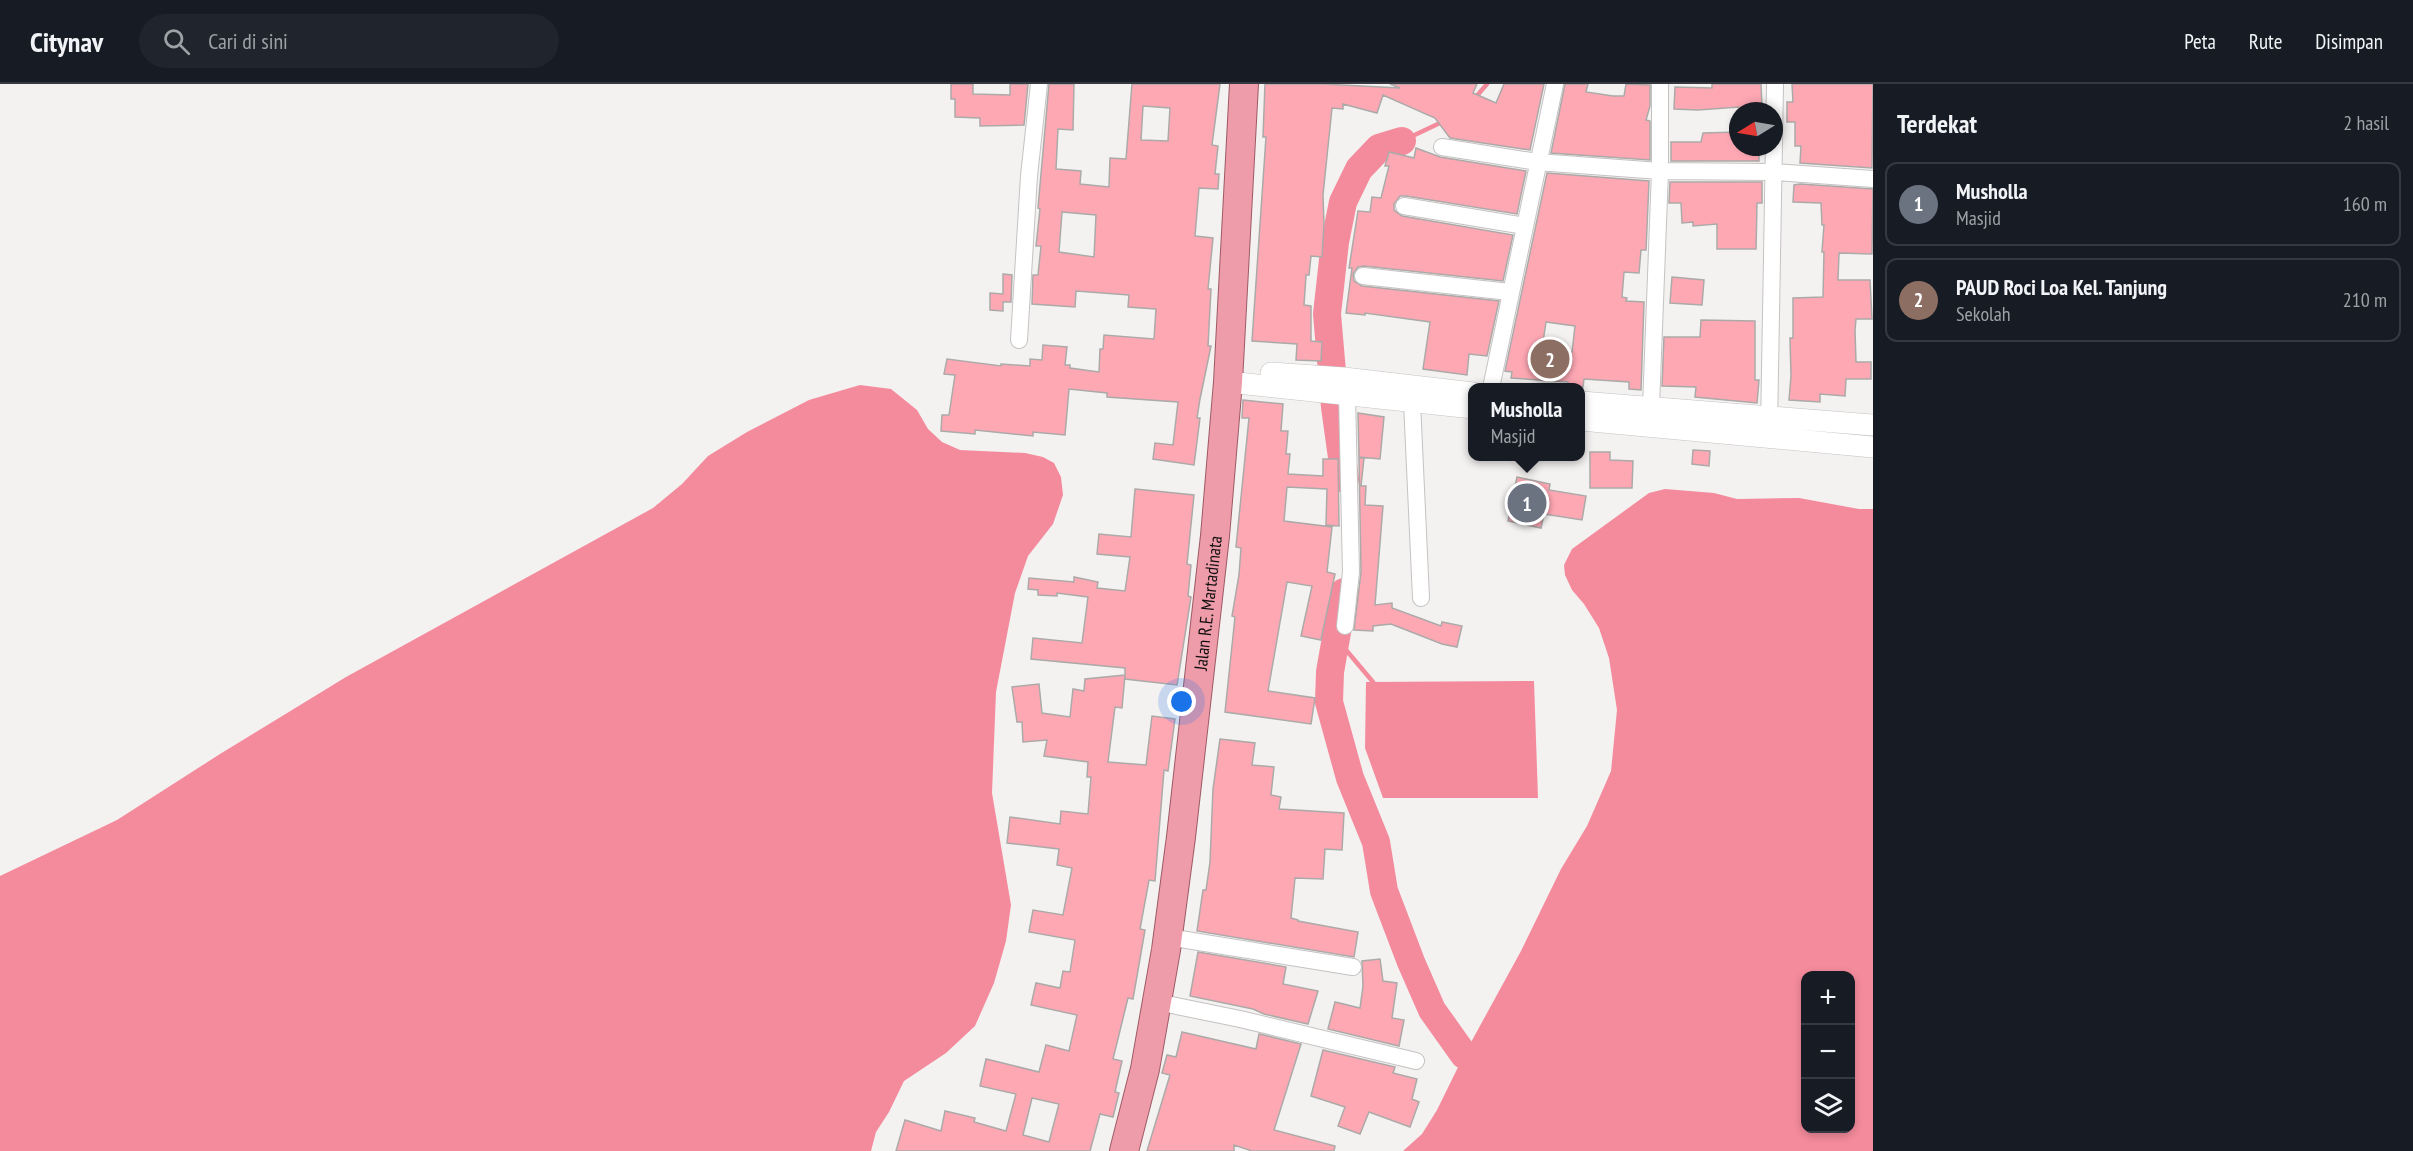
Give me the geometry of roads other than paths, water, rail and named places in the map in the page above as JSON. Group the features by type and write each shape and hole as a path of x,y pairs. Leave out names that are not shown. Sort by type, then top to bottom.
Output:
{"highway":[{"name":"Jalan R.E. Martadinata","path":"1124,1151 1145,1070 1168,937 1215,536 1229,376 1244,84"}],"street":[{"path":"1019,340 1029,176 1039,84"},
{"path":"1492,383 1537,162 1556,84"},
{"path":"1651,407 1660,171 1660,84"},
{"path":"1769,428 1775,84"},
{"path":"1442,147 1537,162 1660,171 1774,172 1873,179"},
{"path":"1404,206 1525,226"},
{"path":"1363,276 1510,292"},
{"path":"1229,376 1315,384 1412,402 1468,408"},
{"path":"1344,389 1468,393"},
{"path":"1344,389 1351,573 1345,626"},
{"path":"1412,402 1421,598"},
{"path":"1585,402 1651,407 1873,447"},
{"path":"1585,420 1769,428 1873,425"},
{"path":"1168,937 1353,967"},
{"path":"1157,1002 1240,1018 1416,1061"}],"waterway":[{"path":"1475,98 1487,84"},
{"path":"1402,141 1442,122"},
{"path":"1345,479 1335,407 1327,314 1335,242 1343,202 1359,169 1379,148 1402,141"},
{"path":"1344,592 1330,672 1329,702 1350,778 1376,842 1384,891 1411,962 1432,1010 1464,1055"},
{"path":"1336,638 1373,682"}],"place":[{"name":"PAUD Roci Loa Kel. Tanjung","path":"1550,359"},
{"name":"Musholla","path":"1527,503"}]}
